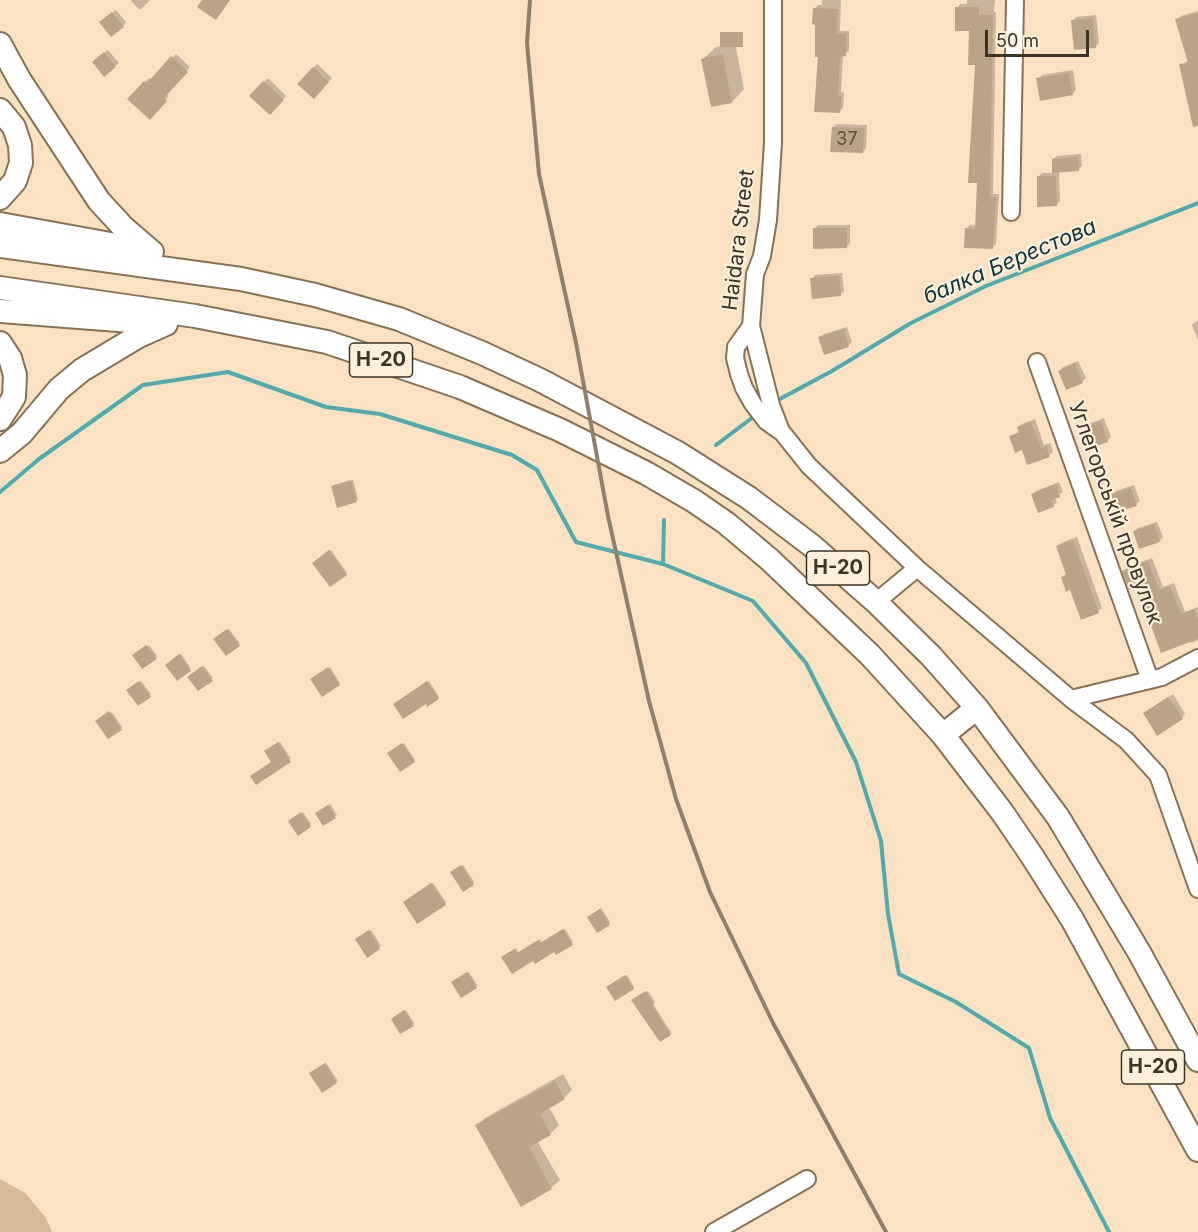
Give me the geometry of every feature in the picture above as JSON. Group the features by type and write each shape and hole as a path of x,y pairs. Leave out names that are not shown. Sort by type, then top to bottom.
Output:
{"main road":[{"path":"0,44 19,79 99,201 123,227 152,252"},
{"path":"0,110 14,127 20,145 21,163 15,181 0,198"},
{"path":"0,224 152,252 185,255 241,279"},
{"name":"Н-20","path":"0,246 241,279 315,295 399,319 540,380 678,453 749,498 811,544 876,602 931,656 977,708 1037,786 1102,889 1198,1060"},
{"name":"Н-20","path":"0,288 195,316 327,342 460,387 560,430 646,473 710,512 769,559 870,655 943,735 1008,821 1072,920 1198,1150"},
{"path":"0,311 166,324"},
{"path":"0,451 22,433 59,389 82,370 137,337 166,324 195,316"},
{"path":"0,343 10,358 15,375 14,397 0,419"},
{"path":"943,735 977,708"}],"street":[{"name":"Haidara Street","path":"772,0 773,143 768,220 762,256 755,274 751,326 771,405 781,431 809,466 917,568 1071,699 1126,740 1158,775 1194,865 1198,889"},
{"path":"1011,212 1015,0"},
{"path":"751,326 736,347 735,358 739,374 753,404 766,421 781,431"},
{"name":"Углегорськiй провулок","path":"1037,362 1150,680"},
{"path":"876,602 917,568"},
{"path":"1071,699 1162,677 1198,658"},
{"path":"714,1232 807,1179"}],"shaded area":[{"path":"0,1179 25,1193 46,1218 52,1232 0,1232"}],"building":[{"path":"202,0 230,0 216,20 197,7"},
{"path":"955,7 979,7 979,15 993,15 990,197 996,197 993,249 964,248 965,228 975,229 977,183 968,183 975,65 968,65 969,31 955,31"},
{"path":"813,8 838,9 837,34 846,34 846,56 840,57 838,96 841,96 840,113 814,112 818,57 815,57"},
{"path":"112,12 124,27 111,37 99,22"},
{"path":"1198,13 1198,126 1193,127 1179,64 1188,63 1175,19"},
{"path":"1093,18 1096,48 1074,50 1071,20"},
{"path":"720,32 743,32 743,47 720,47"},
{"path":"104,52 116,67 104,77 92,62"},
{"path":"723,54 732,103 711,107 701,59"},
{"path":"171,56 188,72 164,98 167,101 150,120 127,99 144,81 147,83"},
{"path":"313,67 329,82 314,99 297,84"},
{"path":"1069,73 1073,95 1040,101 1036,78"},
{"path":"263,81 284,100 270,115 249,96"},
{"path":"832,127 864,128 863,153 830,152"},
{"path":"1078,157 1079,171 1052,173 1052,159"},
{"path":"1037,176 1056,176 1057,206 1037,207"},
{"path":"813,228 847,228 847,248 813,249"},
{"path":"839,276 841,296 812,299 810,278"},
{"path":"844,329 849,347 824,355 818,337"},
{"path":"1075,363 1083,383 1066,390 1058,371"},
{"path":"1101,421 1108,442 1088,449 1081,428"},
{"path":"1031,422 1041,448 1046,446 1050,457 1027,465 1022,450 1015,453 1009,436 1019,433 1017,427"},
{"path":"351,480 357,502 337,508 331,486"},
{"path":"1056,484 1060,497 1051,500 1054,507 1038,513 1031,494"},
{"path":"1131,488 1137,506 1116,512 1111,494"},
{"path":"1154,524 1160,542 1139,549 1133,531"},
{"path":"1073,540 1099,613 1081,620 1070,590 1066,592 1061,577 1066,575 1056,546"},
{"path":"329,550 347,575 330,587 312,563"},
{"path":"1148,561 1159,590 1170,586 1181,614 1194,609 1198,619 1198,639 1161,653 1137,587 1129,590 1122,571"},
{"path":"227,629 240,646 226,656 213,639"},
{"path":"146,645 157,659 142,669 132,655"},
{"path":"179,654 191,671 177,681 165,665"},
{"path":"202,666 213,681 198,691 187,677"},
{"path":"328,667 340,685 322,697 310,679"},
{"path":"139,681 151,697 138,706 126,690"},
{"path":"427,681 439,699 427,707 426,704 403,719 393,704"},
{"path":"1168,697 1183,719 1157,736 1143,713"},
{"path":"109,711 122,730 108,739 95,721"},
{"path":"278,742 291,762 256,785 250,776 271,762 264,751"},
{"path":"402,743 415,762 400,772 387,753"},
{"path":"328,805 336,818 323,826 315,813"},
{"path":"301,812 311,827 298,836 288,821"},
{"path":"461,865 474,885 463,892 450,872"},
{"path":"431,883 446,905 417,924 403,902"},
{"path":"600,909 610,925 597,933 587,917"},
{"path":"563,929 573,945 556,955 554,952 535,964 533,961 512,974 501,957 514,949 517,953 538,940 540,943"},
{"path":"369,930 380,949 367,958 355,939"},
{"path":"467,972 477,988 461,998 451,982"},
{"path":"625,975 634,989 615,1001 606,987"},
{"path":"646,991 654,1004 652,1006 671,1035 660,1042 631,1000"},
{"path":"404,1010 414,1026 400,1034 391,1019"},
{"path":"325,1063 337,1083 322,1093 309,1073"},
{"path":"555,1081 565,1099 540,1114 551,1135 529,1147 552,1189 521,1207 475,1125"}],"waterway":[{"name":"балка Берестова","path":"778,400 832,371 911,323 986,286 1198,203"},
{"name":"балка Берестова","path":"0,492 39,459 143,385 228,372 326,407 380,414 512,455 537,470 576,542 663,564 753,601 806,663 856,762 881,841 888,914 899,974 956,1002 1029,1048 1050,1118 1109,1232"},
{"name":"балка Берестова","path":"716,445 756,415"},
{"name":"балка Берестова","path":"663,564 664,520"}],"railway":[{"path":"530,0 527,43 539,174 576,343 608,516 649,701 676,799 710,892 773,1023 886,1232"}]}
